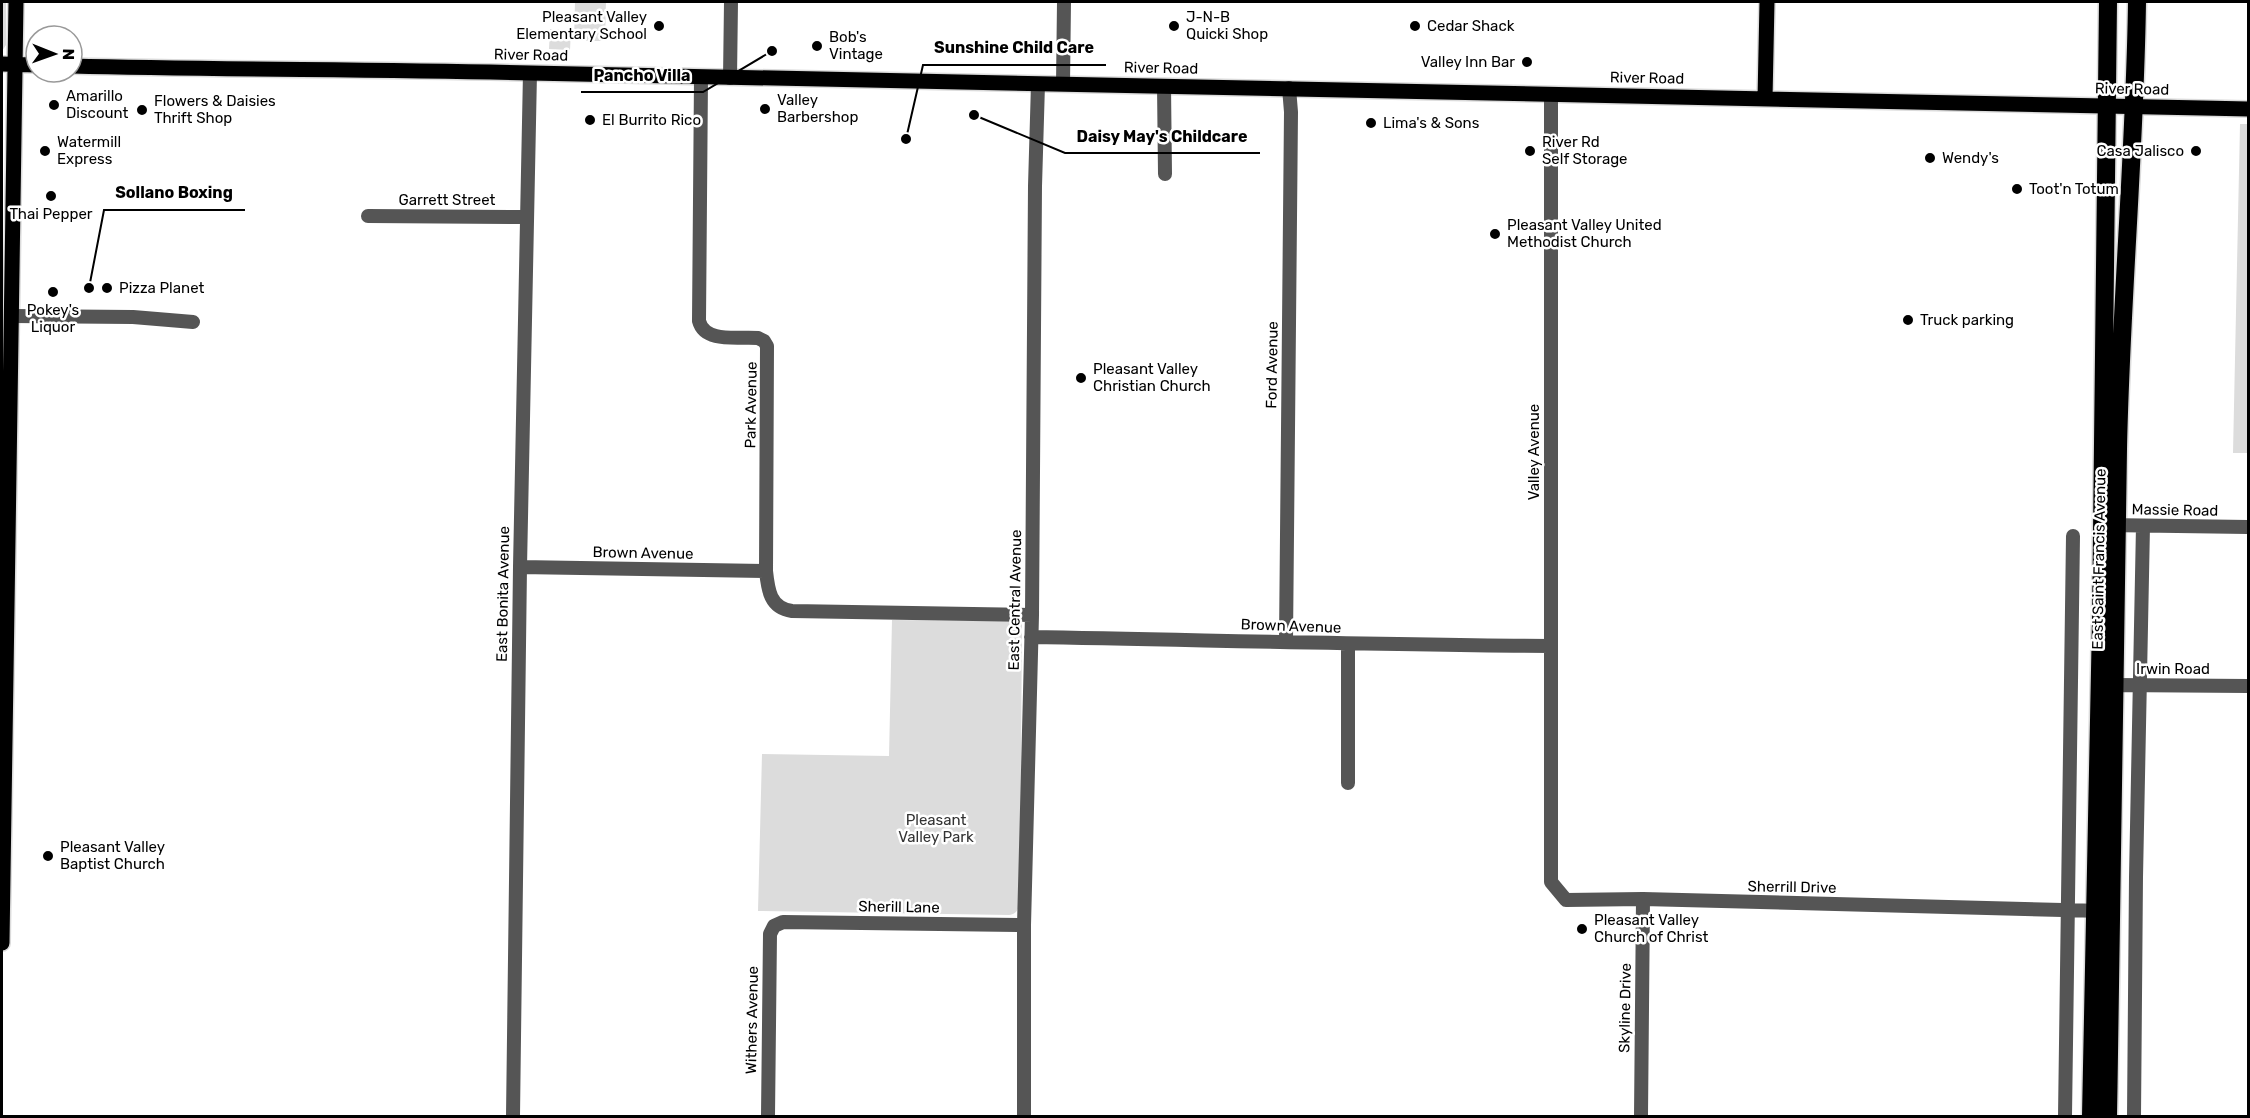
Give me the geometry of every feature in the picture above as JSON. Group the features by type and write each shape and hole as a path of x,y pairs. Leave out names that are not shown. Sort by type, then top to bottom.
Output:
{"highway":[{"name":"East Saint Francis Avenue","path":"2108,2 2110,525 2104,911 2108,1116"},
{"name":"East Saint Francis Avenue","path":"2110,525 2135,106 2137,2"},
{"name":"East Saint Francis Avenue","path":"2091,1116 2104,911"}],"main road":[{"path":"2,943 12,316 9,64 16,2"},
{"path":"1765,99 1767,2"},
{"path":"9,64 24,65"},
{"name":"River Road","path":"84,66 1289,88 2248,109"}],"street":[{"path":"730,78 731,2"},
{"path":"1063,84 1064,2"},
{"name":"East Bonita Avenue","path":"513,1116 520,567 530,73"},
{"name":"Park Avenue","path":"702,78 699,321 702,329 709,335 758,338 767,346 766,571 771,598 776,606 792,611 1032,615"},
{"name":"East Central Avenue","path":"1024,1116 1024,925 1032,615 1035,186 1038,84"},
{"path":"1164,86 1165,174"},
{"name":"Ford Avenue","path":"1286,641 1291,112 1289,88"},
{"name":"Valley Avenue","path":"1551,94 1551,810"},
{"name":"Garrett Street","path":"368,216 526,217"},
{"path":"12,316 133,317 193,322"},
{"name":"Massie Road","path":"2110,525 2248,527"},
{"path":"2134,1116 2143,526"},
{"name":"East Saint Francis Avenue","path":"2065,1116 2073,536"},
{"name":"Brown Avenue","path":"520,567 766,571"},
{"name":"Brown Avenue","path":"1031,637 1286,641 1348,645 1550,646"},
{"path":"1348,645 1348,783"},
{"name":"Irwin Road","path":"2107,689 2140,685 2248,686"},
{"name":"Sherrill Drive","path":"1551,810 1551,882 1566,900 1643,899 2104,911"},
{"name":"Skyline Drive","path":"1641,1116 1643,899"},
{"name":"Sherill Lane","path":"774,926 783,922 1024,925"},
{"name":"Withers Avenue","path":"768,1116 770,934 774,926"}],"green space":[{"path":"2,2 6,2 6,45 2,51"},
{"path":"575,2 606,2 605,41 574,41"},
{"path":"550,29 571,29 570,50 549,49"},
{"path":"2240,124 2248,124 2248,453 2233,453"},
{"name":"Pleasant Valley Park","path":"892,620 1018,621 1022,623 1020,903 1018,908 1015,913 1009,915 758,911 762,754 889,756"}],"place":[{"name":"Pleasant Valley Elementary School","path":"659,26"},
{"name":"J-N-B Quicki Shop","path":"1174,26"},
{"name":"Cedar Shack","path":"1415,26"},
{"name":"Bob's Vintage","path":"817,46"},
{"name":"Pancho Villa","path":"772,51"},
{"name":"Valley Inn Bar","path":"1527,62"},
{"name":"Amarillo Discount","path":"54,105"},
{"name":"Valley Barbershop","path":"765,109"},
{"name":"Flowers & Daisies Thrift Shop","path":"142,110"},
{"name":"Daisy May's Childcare","path":"974,115"},
{"name":"El Burrito Rico","path":"590,120"},
{"name":"Lima's & Sons","path":"1371,123"},
{"name":"Sunshine Child Care","path":"906,139"},
{"name":"Watermill Express","path":"45,151"},
{"name":"River Rd Self Storage","path":"1530,151"},
{"name":"Casa Jalisco","path":"2196,151"},
{"name":"Wendy's","path":"1930,158"},
{"name":"Toot'n Totum","path":"2017,189"},
{"name":"Thai Pepper","path":"51,196"},
{"name":"Pleasant Valley United Methodist Church","path":"1495,234"},
{"name":"Sollano Boxing","path":"89,288"},
{"name":"Pizza Planet","path":"107,288"},
{"name":"Pokey's Liquor","path":"53,292"},
{"name":"Truck parking","path":"1908,320"},
{"name":"Pleasant Valley Christian Church","path":"1081,378"},
{"name":"Pleasant Valley Baptist Church","path":"48,856"},
{"name":"Pleasant Valley Church of Christ","path":"1582,929"}]}
